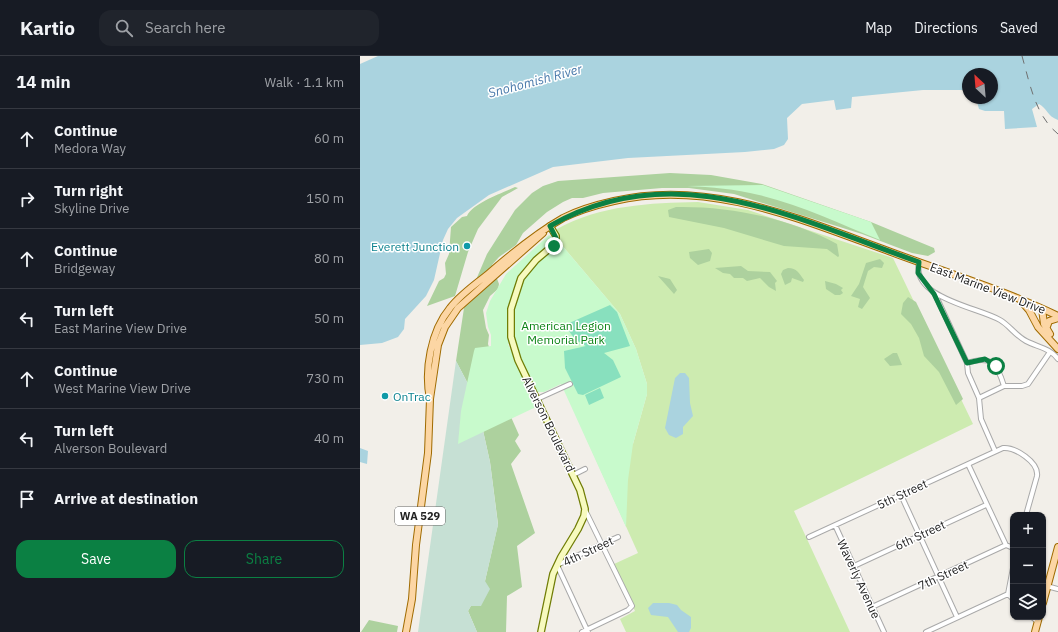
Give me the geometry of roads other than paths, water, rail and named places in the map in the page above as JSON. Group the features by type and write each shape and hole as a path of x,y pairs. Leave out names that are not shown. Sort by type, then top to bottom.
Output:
{"main road":[{"name":"East Marine View Drive","path":"550,226 577,212 624,198 671,194 693,194 720,197 763,207 919,262 1020,300 1058,317"},
{"name":"WA 529","path":"406,632 412,599 416,545 428,453 432,370 441,337 450,318 471,296 502,266 550,226"},
{"name":"Alverson Boulevard","path":"550,226 556,236 556,243 536,260 521,278 514,295 510,318 511,337 515,353 580,490 585,509"},
{"path":"1020,300 1029,310 1038,327 1058,349"},
{"path":"1038,327 1036,318 1042,309"},
{"path":"1042,309 1043,322 1047,331 1058,343"},
{"path":"1047,331 1046,326 1048,322 1058,317"},
{"path":"541,632 551,582 557,565 578,529 585,509"},
{"path":"1046,584 1058,547"},
{"path":"1035,632 1038,620"}],"street":[{"path":"919,262 917,269 920,277 934,294 967,363 968,373 979,398 981,418 996,451 1007,448 1014,450 1032,463 1036,470 1037,476 1027,512"},
{"path":"934,294 1002,321 1017,336 1034,345 1044,348 1058,359"},
{"path":"979,398 1004,386 1022,386 1028,384 1050,352"},
{"path":"967,363 981,359 992,362 996,366 1004,386"},
{"path":"537,399 570,384"},
{"name":"5th Street","path":"809,537 996,451"},
{"path":"968,464 1006,545 1010,547"},
{"path":"573,475 585,469"},
{"path":"901,495 957,617"},
{"name":"6th Street","path":"854,566 986,505"},
{"path":"582,632 588,631 628,610 632,606 585,509"},
{"name":"Waverly Avenue","path":"835,525 884,632"},
{"name":"4th Street","path":"557,565 618,536"},
{"name":"7th Street","path":"872,607 1006,545"},
{"path":"557,565 588,631"},
{"path":"926,632 1008,594 1010,584"},
{"path":"1046,586 1058,589"}],"water":[{"name":"Snohomish River","path":"378,56 1058,56 1058,120 1039,104 1032,109 1037,127 1005,129 1004,111 985,111 979,109 978,104 998,104 998,68 962,68 962,90 923,90 852,97 851,108 836,110 834,100 802,104 787,118 788,139 784,145 774,149 745,152 628,158 553,167 489,195 457,218 448,229 443,240 434,280 426,296 405,319 404,329 398,337 382,343 360,345 360,64"},
{"path":"680,373 685,373 689,378 690,403 693,416 683,427 683,434 676,438 669,435 665,428 675,378"},
{"path":"360,448 368,451 367,464 360,462"},
{"path":"653,603 669,603 677,605 691,617 691,628 689,632 678,632 668,617 651,615 648,608"}],"railway":[{"path":"1022,56 1034,98 1044,118 1058,134"}],"place":[{"name":"Everett Junction","path":"467,246"},
{"name":"OnTrac","path":"385,396"}],"park label":[{"name":"American Legion Memorial Park","path":"566,332"}]}
